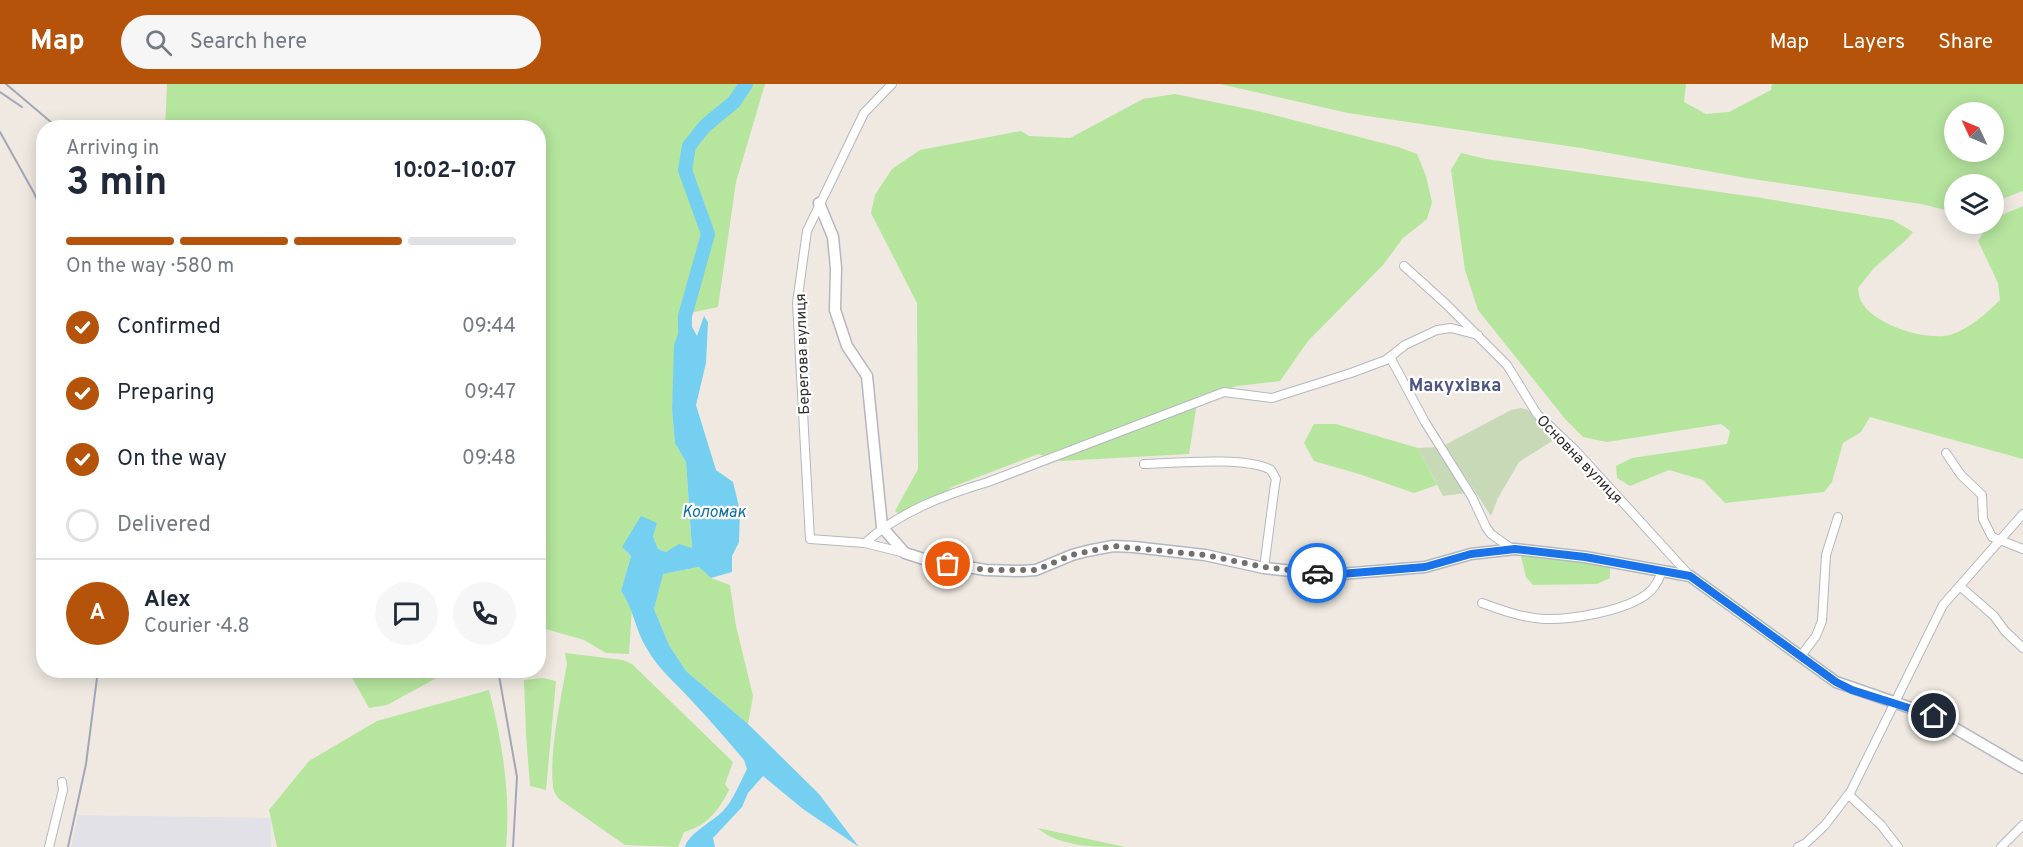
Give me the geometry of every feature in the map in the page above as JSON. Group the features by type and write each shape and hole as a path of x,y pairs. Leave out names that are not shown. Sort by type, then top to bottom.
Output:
{"street":[{"name":"Берегова вулиця","path":"865,543 810,539 797,303 807,231 819,203 864,113 892,84"},
{"path":"819,203 833,237 836,268 835,310 847,346 867,376 882,527 905,553"},
{"name":"Основна вулиця","path":"1404,266 1507,365 1537,414 1576,452 1690,576"},
{"path":"865,543 882,527 950,493 988,482 1224,392 1272,398 1351,373 1390,357 1405,345 1437,330 1451,328 1478,335"},
{"path":"1390,357 1425,422 1472,497 1486,527 1496,538 1513,549"},
{"path":"1946,453 1962,475 1982,495 1981,509 1984,525 1992,537 2023,549"},
{"path":"1144,464 1224,463 1258,466 1271,470 1276,479 1264,567"},
{"path":"1798,847 1806,843 1825,825 1849,795 1943,605 2023,514"},
{"path":"1800,657 1816,636 1821,621 1826,555 1838,517"},
{"path":"865,543 941,563 986,570 1036,570 1072,555 1113,546 1205,555 1264,567 1329,575 1425,567 1471,554 1513,549 1585,557 1690,576 1836,682 1934,716 2023,768"},
{"path":"1482,603 1528,617 1546,619 1584,615 1613,609 1640,599 1654,587 1662,571"},
{"path":"1960,587 1994,616 2005,632 2023,648"},
{"path":"49,847 63,790 62,782"},
{"path":"1849,795 1881,825 1898,847"},
{"path":"2001,847 2023,825"}],"shaded area":[{"path":"78,815 271,818 271,847 71,847"}],"green space":[{"path":"167,84 765,84 736,182 718,307 685,314 676,341 672,410 675,443 686,462 692,548 666,552 658,549 653,536 622,547 631,556 621,591 632,608 629,654 606,653 584,640 546,629 546,120 165,120"},
{"path":"1220,84 1686,84 1684,102 1706,114 1729,112 1771,90 1772,84 2023,84 2023,191 2004,198 2004,174 1944,174 1944,210 1921,204 1746,178 1581,148 1348,113"},
{"path":"1175,94 1258,111 1417,154 1426,176 1432,202 1427,219 1403,238 1383,265 1308,341 1280,381 1237,386 1198,396 1189,454 1061,461 1038,454 952,487 907,519 895,511 918,469 917,303 871,213 875,195 892,169 920,150 1021,131 1029,136 1070,138 1143,99"},
{"path":"1461,153 1486,159 1762,198 1893,220 1913,232 1874,268 1858,288 1860,298 1868,310 1888,324 1927,336 1950,335 1964,329 1977,321 2000,300 1998,283 1978,241 1983,234 2004,234 2004,214 2023,206 2023,459 1870,417 1861,432 1843,443 1832,482 1824,492 1725,503 1703,480 1669,470 1630,486 1617,478 1616,466 1632,458 1727,444 1730,431 1721,424 1607,442 1583,437 1566,420 1478,310 1465,270 1451,170"},
{"path":"1521,408 1528,410 1557,438 1519,462 1498,498 1491,516 1445,445 1511,410"},
{"path":"1314,424 1336,424 1418,448 1437,485 1414,493 1314,461 1304,443"},
{"path":"1438,447 1467,493 1443,496 1418,448"},
{"path":"1521,556 1564,558 1610,566 1610,578 1597,584 1533,585 1526,577"},
{"path":"700,567 711,578 730,585 736,626 753,696 748,724 686,671 669,645 654,609 662,574"},
{"path":"565,653 623,660 632,664 733,762 725,784 729,790 721,804 706,821 684,832 678,847 625,845 559,799 556,794 553,788 552,773 556,725 567,664"},
{"path":"352,678 437,678 387,705 369,708"},
{"path":"543,678 556,681 546,790 530,786 524,680"},
{"path":"489,690 504,768 507,807 506,847 277,847 269,810 309,761 377,721"},
{"path":"1038,828 1125,847 1078,845 1056,839"}],"water":[{"name":"Коломак","path":"685,314 697,336 704,316 708,322 706,363 696,405 716,470 733,482 740,511 739,542 732,556 732,572 711,578 699,567 663,574 654,609 669,645 686,671 748,724 819,794 859,847 803,809 763,776 748,793 742,807 713,838 715,847 685,847 695,833 727,807 747,769 744,760 652,657 621,591 631,556 622,547 641,516 657,523 653,536 658,549 666,552 679,544 692,548 686,462 675,443 672,410 674,345"}],"waterway":[{"name":"Коломак","path":"685,331 685,316 708,234 685,170 689,146 705,126 734,102 746,84"}],"railway":[{"path":"6,84 49,120"},
{"path":"0,92 22,107"},
{"path":"0,132 36,197"},
{"path":"68,847 86,764 97,678"},
{"path":"499,678 517,777 513,847"}],"way so far":[{"path":"948,564 986,570 1036,570 1072,555 1113,546 1205,555 1264,567 1317,573"}],"district":[{"name":"Макухівка","path":"1455,385"}],"route":[{"path":"1317,573 1329,575 1425,567 1471,554 1515,549 1585,557 1690,576 1836,682 1852,690 1934,716"}]}
